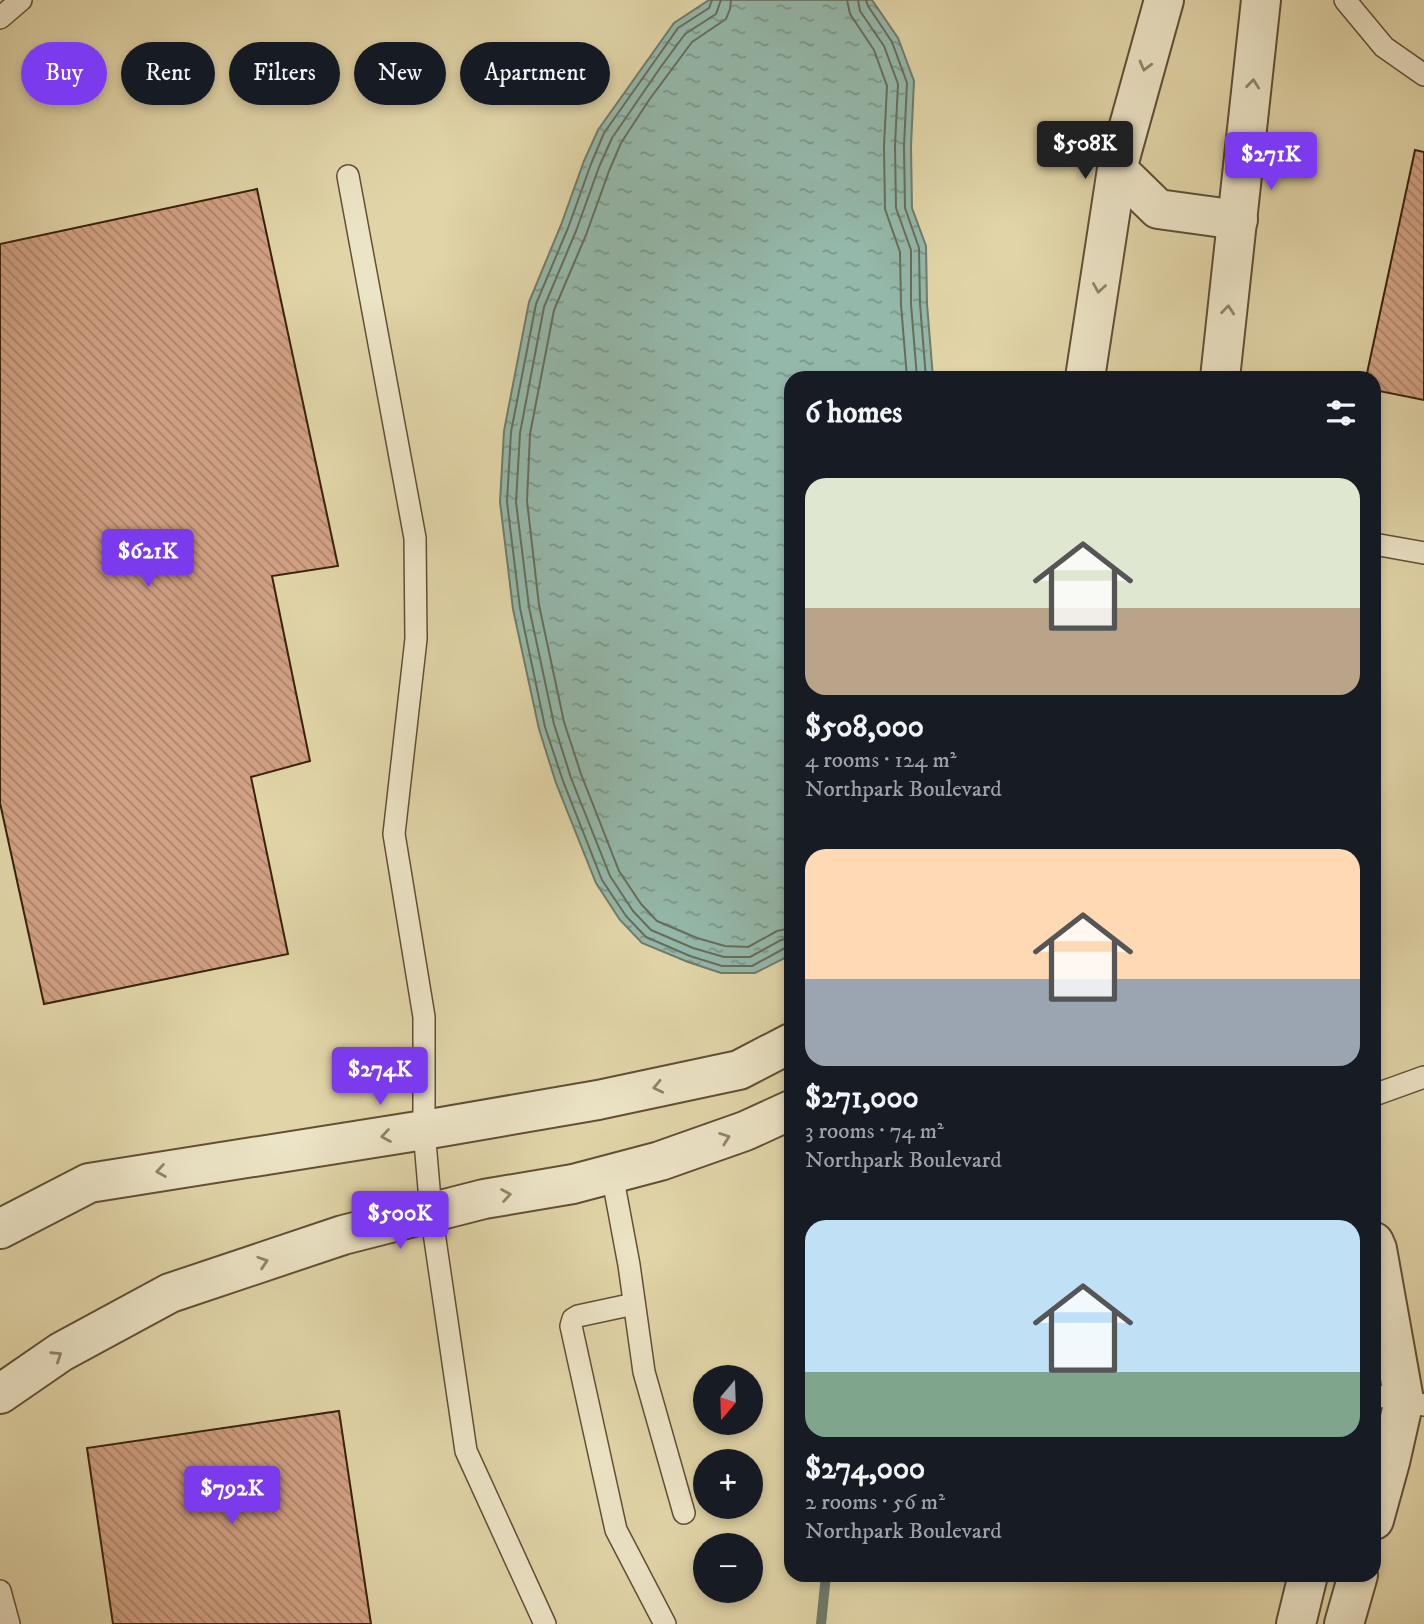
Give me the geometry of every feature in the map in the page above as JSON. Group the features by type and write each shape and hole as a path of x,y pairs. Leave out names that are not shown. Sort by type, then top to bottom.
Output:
{"street":[{"path":"1221,371 1261,0"},
{"path":"1086,371 1117,169 1154,3"},
{"path":"1117,169 1158,209 1238,220"},
{"path":"0,1229 89,1182 598,1100 739,1070 784,1047"},
{"path":"0,1394 61,1352 170,1293 343,1235 484,1199 573,1184 660,1161 746,1131 784,1113"},
{"path":"1381,1276 1400,1400 1390,1462 1381,1495"},
{"path":"1296,1624 1306,1582"},
{"path":"1344,1624 1356,1582"}],"lane":[{"path":"0,18 21,0"},
{"path":"1345,0 1384,47 1424,75"},
{"path":"348,176 415,538 416,639 394,834 424,1017 424,1130 431,1212 466,1451 545,1624"},
{"path":"1381,545 1424,552"},
{"path":"1381,1092 1424,1077"},
{"path":"612,1174 644,1373 684,1513"},
{"path":"634,1304 578,1316 573,1319 571,1326 616,1530 665,1624"},
{"path":"0,1591 9,1624"}],"water":[{"path":"709,0 872,0 898,38 914,81 912,208 926,246 932,371 784,371 784,958 755,973 721,973 642,943 620,920 596,883 556,783 539,729 513,609 500,502 504,431 529,302 598,130 674,23"}],"building":[{"path":"1415,150 1424,152 1424,400 1381,391 1381,371 1368,371"},
{"path":"257,189 338,566 272,576 310,761 251,777 288,954 44,1004 0,803 0,244"},
{"path":"339,1411 371,1624 113,1624 87,1448"}],"waterway":[{"path":"821,1624 825,1582"}]}
